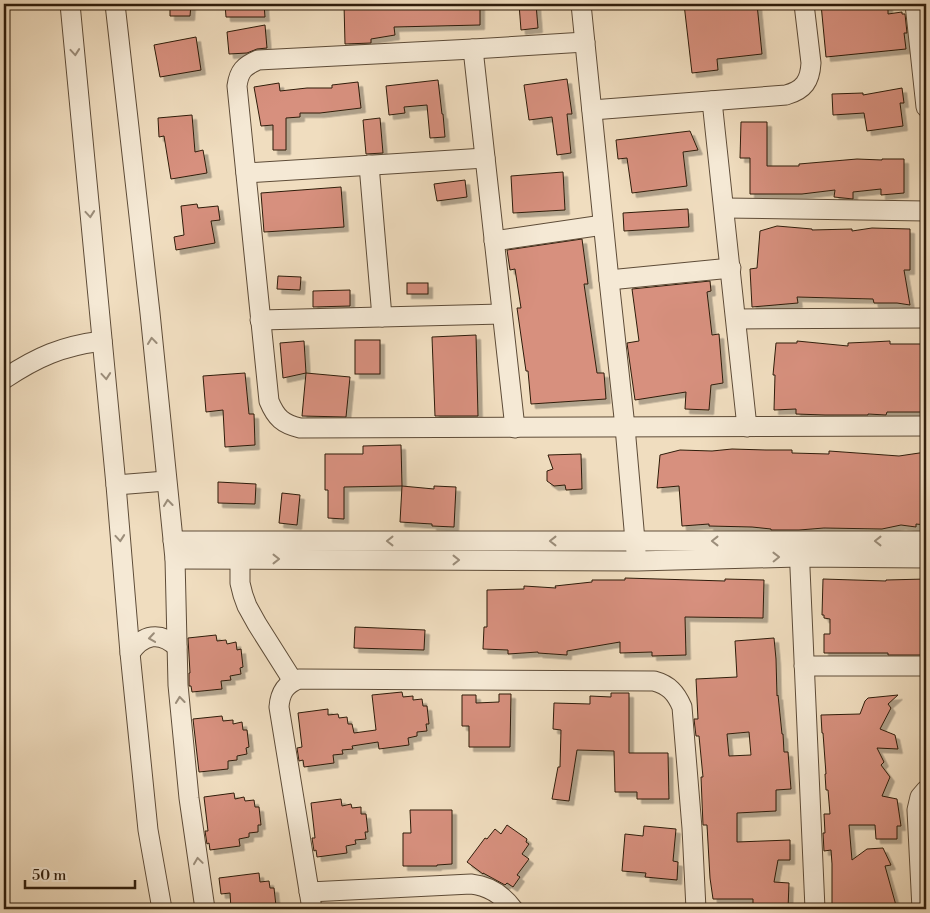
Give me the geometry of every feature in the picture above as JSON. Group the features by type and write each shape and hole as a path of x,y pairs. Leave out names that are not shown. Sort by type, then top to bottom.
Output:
{"street":[{"path":"70,4 116,485 130,653 148,830 162,909"},
{"path":"115,4 150,313 174,550 178,684 189,798 206,909"},
{"path":"581,4 637,560"},
{"path":"592,110 786,95 795,92 808,80 811,63 804,4"},
{"path":"915,4 926,107"},
{"path":"585,42 258,60 243,69 238,77 237,86 260,320 269,401 273,412 280,420 289,426 300,428 926,426"},
{"path":"473,49 515,428"},
{"path":"712,101 748,427"},
{"path":"246,173 485,158"},
{"path":"369,165 382,317"},
{"path":"724,208 926,211"},
{"path":"494,241 603,225"},
{"path":"609,280 731,268"},
{"path":"260,320 502,314"},
{"path":"736,320 926,318"},
{"path":"4,379 53,352 102,341"},
{"path":"116,485 166,481"},
{"path":"174,550 635,541 799,549 926,558"},
{"path":"174,550 240,559 637,560 926,541"},
{"path":"799,549 815,909"},
{"path":"240,559 240,583 247,606 293,681"},
{"path":"130,653 135,645 152,636 170,640 177,647"},
{"path":"804,666 926,666"},
{"path":"513,909 502,896 487,887 462,884 311,900 279,707 281,694 288,684 299,679 646,680 664,684 672,690 682,707 692,828 696,909"},
{"path":"922,909 917,810 920,798 926,790"},
{"path":"149,909 156,875"}],"building":[{"path":"170,4 191,4 190,16 170,16"},
{"path":"225,4 264,4 265,17 226,17"},
{"path":"344,4 363,4 363,9 400,4 424,4 424,6 480,4 480,25 394,27 395,35 371,39 371,43 345,44"},
{"path":"519,4 536,4 538,28 521,30"},
{"path":"684,4 757,4 762,54 717,59 718,70 692,73"},
{"path":"821,4 888,4 888,14 902,12 902,14 905,14 907,33 904,33 906,49 826,57"},
{"path":"265,25 267,48 247,53 229,54 227,32"},
{"path":"196,37 201,70 160,77 154,45"},
{"path":"567,79 572,114 567,114 571,153 557,155 552,117 529,120 524,85"},
{"path":"438,80 445,137 430,138 427,105 404,107 405,113 389,115 386,86"},
{"path":"358,82 361,108 320,113 300,113 300,117 286,118 286,150 273,150 273,125 261,126 254,87 279,83 280,91 332,88 332,85"},
{"path":"902,88 904,103 900,103 903,126 867,131 864,113 833,115 832,94 863,93 863,95"},
{"path":"192,115 195,152 203,150 207,173 171,179 164,136 159,137 158,118"},
{"path":"380,118 383,153 366,154 363,120"},
{"path":"741,122 767,122 767,166 799,166 799,164 857,159 904,159 904,193 881,195 881,189 853,192 853,199 834,197 835,190 802,194 750,194 750,158 740,158"},
{"path":"690,131 698,150 683,152 687,186 632,193 627,158 618,159 616,140"},
{"path":"563,172 565,210 513,213 511,176"},
{"path":"465,180 467,197 437,201 434,184"},
{"path":"341,187 344,227 264,232 261,193"},
{"path":"197,204 198,208 218,206 220,220 211,221 215,243 176,250 174,237 184,235 181,206"},
{"path":"688,209 689,227 624,231 623,213"},
{"path":"777,226 812,230 852,229 852,231 872,228 910,229 910,270 904,270 910,305 874,303 873,299 797,297 798,303 752,307 750,269 757,268 760,231"},
{"path":"582,239 588,284 584,284 597,373 604,373 606,399 531,404 528,371 526,371 517,308 521,308 515,269 510,270 507,250"},
{"path":"278,276 301,277 300,290 277,289"},
{"path":"710,281 711,291 707,292 712,335 719,334 723,383 711,385 709,410 685,409 686,392 635,400 627,343 639,341 632,289"},
{"path":"407,283 428,283 428,294 407,294"},
{"path":"350,290 350,306 313,307 313,291"},
{"path":"476,335 478,416 435,416 432,337"},
{"path":"355,340 380,340 380,374 355,374"},
{"path":"304,341 306,373 283,378 280,343"},
{"path":"797,341 848,346 848,343 890,341 890,344 926,344 926,412 887,412 886,415 825,415 796,414 796,409 774,410 775,375 773,375 776,343 797,343"},
{"path":"245,373 249,414 254,414 255,445 225,447 223,410 206,412 203,376"},
{"path":"306,373 350,377 346,417 302,416"},
{"path":"401,445 402,486 344,487 344,519 328,518 328,490 325,490 325,454 363,454 363,446"},
{"path":"732,449 792,450 792,453 829,454 829,451 899,456 926,452 926,525 916,524 916,527 901,525 882,529 824,528 799,530 709,526 709,524 682,526 679,486 657,488 660,455 680,450 712,451"},
{"path":"581,454 582,489 566,490 565,485 554,486 547,481 547,471 553,469 548,455"},
{"path":"218,482 256,484 255,504 218,503"},
{"path":"402,486 434,489 434,486 456,487 454,527 400,522"},
{"path":"282,493 300,495 297,525 279,523"},
{"path":"625,578 725,581 725,579 764,580 763,618 685,617 686,655 652,656 652,652 620,653 620,642 567,651 567,655 538,652 508,654 508,650 483,649 484,627 487,627 487,590 524,589 524,586 556,588 555,586 592,582 592,580 625,580"},
{"path":"823,579 886,581 926,579 926,655 824,653 824,634 830,634 830,619 824,618 824,615 822,615"},
{"path":"355,627 425,630 424,650 354,648"},
{"path":"216,635 217,641 226,640 227,644 236,642 237,650 241,649 243,667 240,668 241,674 230,676 231,680 221,681 222,689 192,692 191,686 189,686 188,638"},
{"path":"774,638 777,696 784,752 788,752 791,789 776,790 776,811 737,813 737,842 790,840 790,860 778,860 774,882 789,883 788,909 753,909 753,899 713,899 707,825 703,825 701,777 703,777 699,736 696,736 694,719 698,719 696,679 737,677 735,641","holes":["749,732 751,755 729,756 727,734"]},
{"path":"402,692 403,697 413,696 413,700 422,699 423,706 427,706 429,724 426,724 427,731 417,732 417,736 408,738 409,745 379,749 378,742 352,746 353,749 342,750 343,754 333,755 334,763 304,767 303,760 299,761 297,748 302,747 298,713 328,709 328,715 338,714 339,718 347,717 348,724 352,724 354,733 376,730 372,695"},
{"path":"611,693 629,693 629,753 668,753 669,799 637,799 637,792 615,792 614,751 577,750 569,801 552,799 558,767 560,767 561,730 553,729 554,703 590,704 590,696 611,697"},
{"path":"499,694 511,694 510,747 469,747 469,726 462,726 462,695 476,695 476,703 499,702"},
{"path":"898,695 888,704 891,708 880,729 895,735 898,749 877,748 884,762 881,765 890,777 882,796 897,799 901,826 897,826 897,839 876,839 875,825 849,825 852,860 867,849 883,848 891,865 885,866 897,909 832,909 831,850 824,851 824,814 830,814 828,790 826,790 821,715 860,714 868,698"},
{"path":"222,716 223,721 233,720 233,724 242,722 243,730 247,730 249,747 246,748 247,754 237,756 237,760 228,761 228,769 199,772 193,719"},
{"path":"234,793 235,799 244,797 245,801 254,800 255,807 259,807 261,825 258,825 258,832 249,833 249,837 239,839 240,846 210,850 205,831 208,831 204,797"},
{"path":"341,799 342,806 351,804 352,808 361,807 361,814 366,814 368,832 365,832 366,839 355,840 356,844 346,846 347,853 317,857 312,838 315,838 311,803"},
{"path":"410,810 452,810 452,864 403,866 403,833 411,833"},
{"path":"507,825 527,839 526,842 529,844 522,854 529,859 517,875 520,877 513,887 483,874 467,862 485,838 487,839 495,829 501,834"},
{"path":"644,826 676,829 673,861 678,862 677,880 645,877 646,873 622,871 625,834 643,836"},
{"path":"259,873 260,882 269,881 270,888 274,888 276,906 273,906 274,909 231,909 230,893 221,894 219,878"}]}
